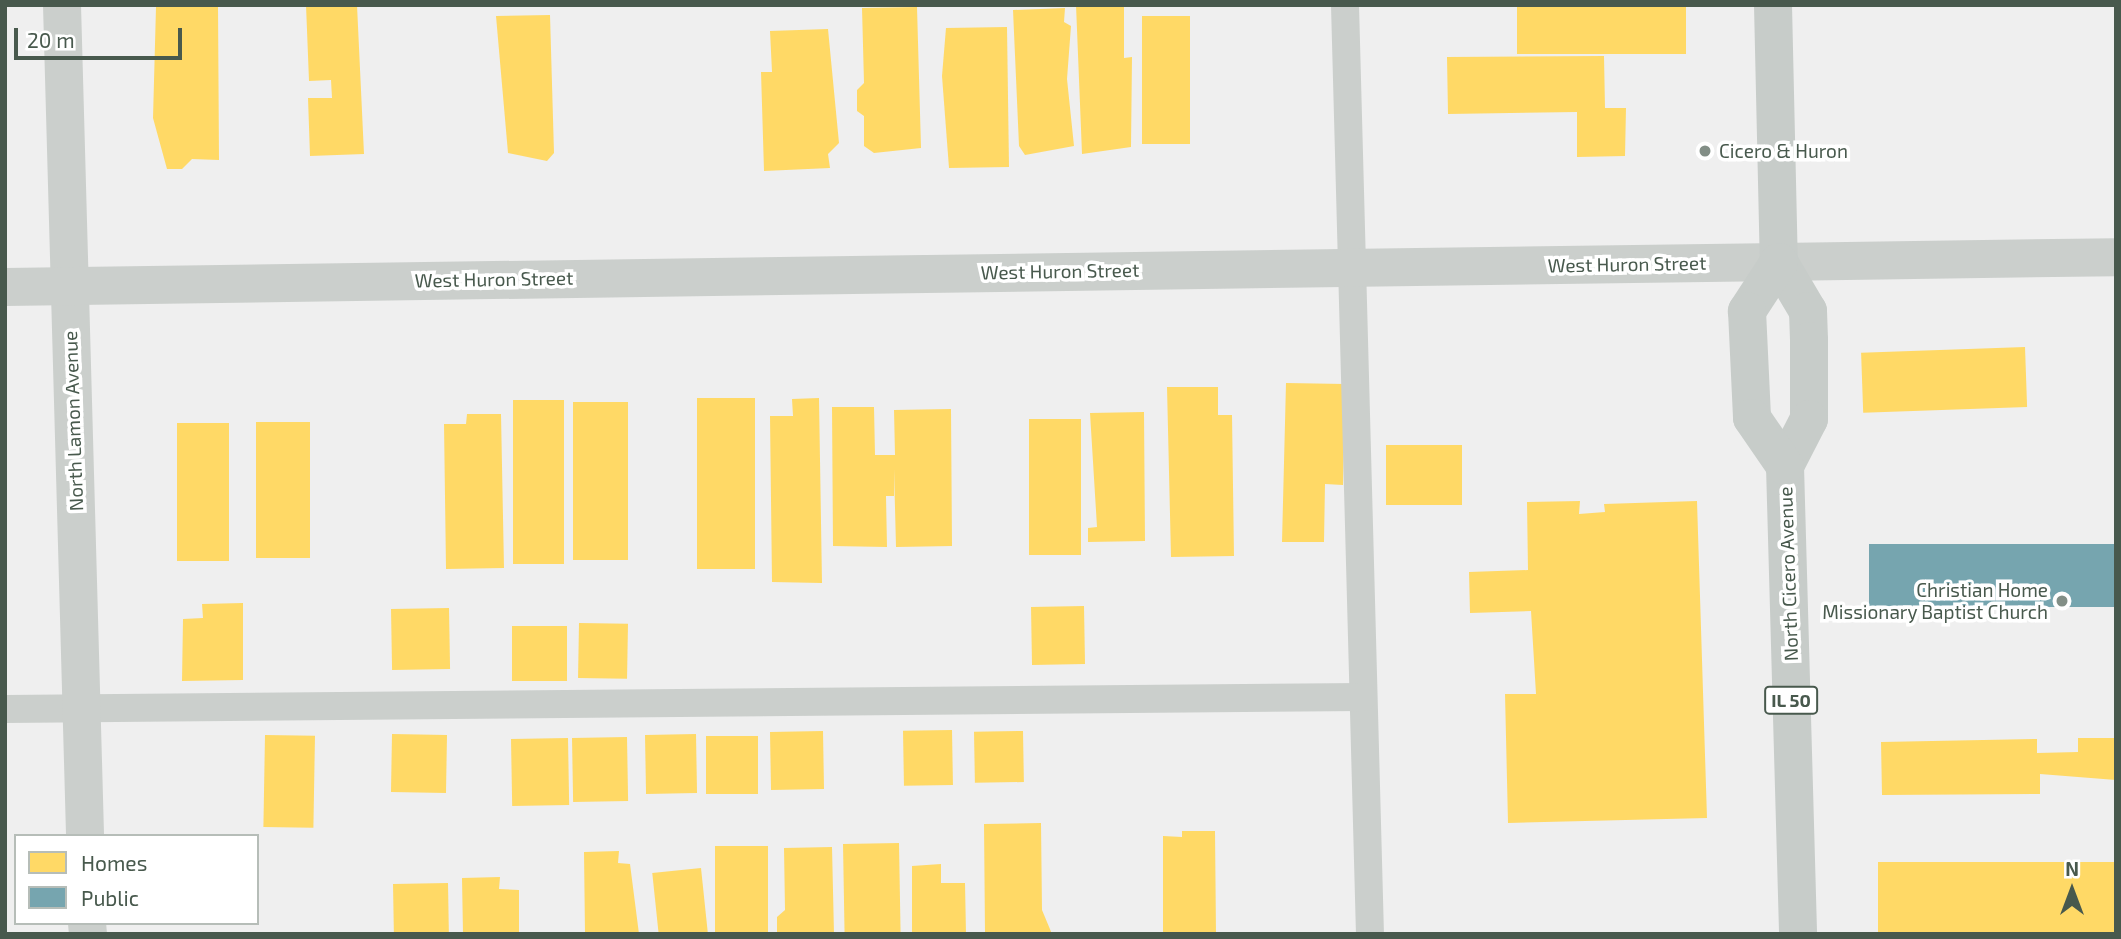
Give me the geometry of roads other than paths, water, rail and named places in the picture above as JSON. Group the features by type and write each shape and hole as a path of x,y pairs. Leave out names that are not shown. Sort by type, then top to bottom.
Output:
{"main road":[{"name":"North Cicero Avenue","path":"1773,5 1779,262 1808,311 1809,341 1809,419 1785,466 1798,934"},
{"name":"North Cicero Avenue","path":"1779,262 1746,311 1752,418 1785,466"}],"street":[{"name":"North Lamon Avenue","path":"62,5 85,834"},
{"name":"West Huron Street","path":"5,287 2116,257"}],"lane":[{"path":"1345,5 1370,934"},
{"path":"5,709 1363,697"}],"place":[{"name":"Cicero & Huron","path":"1705,151"},
{"name":"Christian Home Missionary Baptist Church","path":"2062,601"}]}
